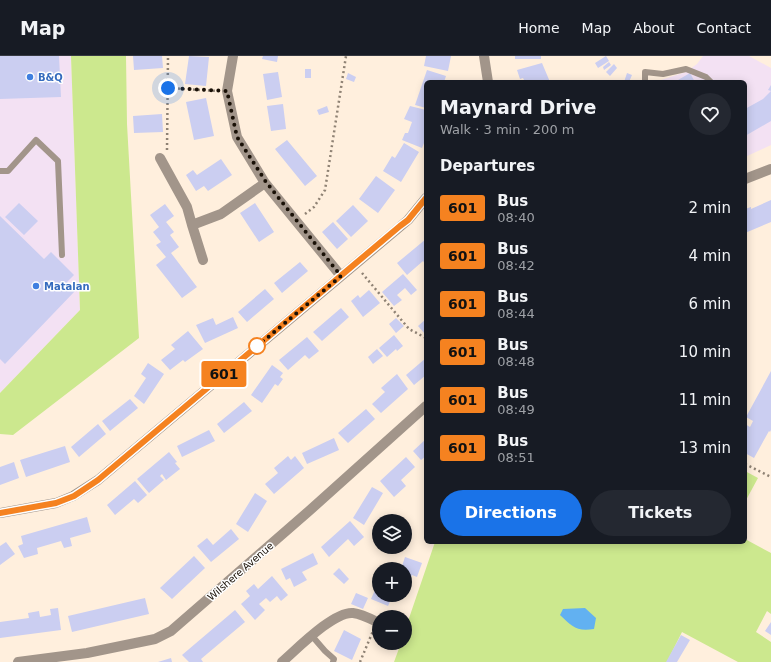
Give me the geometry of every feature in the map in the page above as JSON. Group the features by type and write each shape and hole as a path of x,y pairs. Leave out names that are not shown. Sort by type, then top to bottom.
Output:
{"street":[{"path":"233,56 227,91 237,137 266,182 341,276"},
{"path":"484,56 488,80"},
{"path":"160,158 187,207 203,260"},
{"path":"747,177 771,169"},
{"path":"192,225 221,214 266,182"},
{"path":"0,513 56,503 74,496 98,480 408,220 424,200"},
{"name":"Wilshere Avenue","path":"18,662 88,658 155,639 171,631 309,511 424,408"},
{"path":"282,662 312,636 336,618 352,613 372,620"}],"lane":[{"path":"645,80 645,72 662,74 686,69 706,77 709,80"},
{"path":"0,171 8,171 36,140 58,161 62,255"},
{"path":"312,636 334,659 333,662"}],"path":[{"path":"160,158 167,150 168,56"},
{"path":"297,221 314,207 325,190 346,56"},
{"path":"168,88 227,91"},
{"path":"355,265 410,329 424,337"},
{"path":"747,465 771,477"},
{"path":"360,662 372,635"}],"shaded area":[{"path":"0,56 71,56 80,310 0,393"},
{"path":"703,56 749,56 771,68 771,145 747,156 747,80 661,80 686,72 697,64"}],"green space":[{"path":"71,56 126,56 127,124 139,338 13,435 0,434 0,393 80,310"},
{"path":"747,472 758,478 747,498"},
{"path":"747,540 771,553 771,614 767,611 756,632 771,642 771,662 738,662 682,632 667,662 394,662 398,650 412,650 412,610 434,544 747,544"}],"water":[{"path":"585,608 596,618 594,629 578,629 560,615 563,609"}],"building":[{"name":"B&Q","path":"0,56 59,56 61,97 0,99"},
{"path":"133,56 162,56 163,68 134,70"},
{"path":"189,56 209,57 206,86 185,84"},
{"path":"263,56 278,56 277,62 262,59"},
{"path":"426,56 451,56 448,71 424,66"},
{"path":"515,56 541,56 541,59 515,59"},
{"path":"606,56 609,61 598,68 595,63"},
{"path":"609,62 611,65 604,70 603,67"},
{"path":"542,63 549,80 520,79 517,70"},
{"path":"614,64 617,68 610,76 606,72"},
{"path":"305,69 311,69 311,78 305,78"},
{"path":"427,70 446,76 445,80 424,80 424,107 415,105"},
{"path":"278,72 282,97 267,100 263,74"},
{"path":"348,73 356,77 354,82 346,79"},
{"path":"627,73 632,75 630,80 625,80"},
{"path":"690,73 694,80 678,80"},
{"path":"771,91 771,121 747,135 747,108 763,99"},
{"path":"206,98 214,136 194,140 186,102"},
{"path":"283,104 286,129 271,131 267,106"},
{"path":"327,106 329,112 319,115 317,110"},
{"path":"410,106 424,110 424,143 422,148 402,140 405,133 408,133 412,122 404,119"},
{"path":"162,114 163,132 134,133 133,116"},
{"path":"287,140 317,176 305,186 275,149"},
{"path":"404,143 419,152 401,182 383,171 392,156 395,158"},
{"path":"221,159 232,175 208,191 204,186 196,191 186,175 193,170 197,175"},
{"path":"376,176 395,190 378,213 359,199"},
{"path":"771,200 771,222 747,232 747,208 751,207 751,209"},
{"path":"19,203 38,221 24,235 5,217"},
{"path":"255,203 274,232 259,242 240,213"},
{"path":"165,204 174,216 166,222 174,232 170,235 179,247 171,253 197,287 182,298 156,265 166,257 156,245 161,242 153,232 159,227 150,215"},
{"path":"353,205 368,221 351,237 336,221"},
{"name":"Matalan","path":"0,216 44,259 51,252 74,275 67,282 75,291 5,364 0,359"},
{"path":"333,222 348,239 337,249 322,232"},
{"path":"424,241 424,262 423,261 407,275 397,263"},
{"path":"300,262 308,271 282,293 274,283"},
{"path":"403,274 417,290 411,295 405,288 397,295 402,300 394,306 382,292"},
{"path":"265,289 274,299 247,322 238,312"},
{"path":"369,290 380,303 363,317 351,301 358,295 360,298"},
{"path":"341,308 349,317 322,341 313,332"},
{"path":"233,317 238,328 205,343 196,325 213,318 216,325"},
{"path":"396,318 404,326 396,333 389,324"},
{"path":"424,321 424,333 418,326"},
{"path":"188,331 203,349 185,362 183,360 170,370 161,360 175,349 171,345"},
{"path":"394,335 403,346 397,351 396,349 387,357 379,348"},
{"path":"307,337 319,351 309,359 305,355 288,370 279,360"},
{"path":"377,349 383,356 373,364 368,357"},
{"path":"424,360 424,377 414,385 406,375"},
{"path":"148,363 164,374 144,404 134,396 146,378 141,374"},
{"path":"272,365 283,373 280,377 283,379 278,386 275,384 262,403 251,395"},
{"path":"771,371 771,430 754,458 747,454 747,425 750,427 753,421 747,418"},
{"path":"397,374 408,389 381,413 372,404 385,392 381,388"},
{"path":"130,399 138,408 110,431 102,421"},
{"path":"244,402 252,411 224,433 217,424"},
{"path":"366,409 375,419 348,443 338,433"},
{"path":"98,424 106,434 79,457 71,447"},
{"path":"209,430 215,441 182,457 177,446"},
{"path":"334,438 339,450 307,464 302,453"},
{"path":"424,441 424,458 421,460 413,451"},
{"path":"65,446 70,462 26,477 20,460"},
{"path":"169,452 177,462 175,463 180,469 166,480 162,474 160,476 164,480 149,493 137,479"},
{"path":"288,456 291,460 295,456 304,468 274,494 265,484 278,473 274,468"},
{"path":"406,457 415,467 401,480 406,486 394,497 380,481"},
{"path":"14,462 19,478 0,485 0,467"},
{"path":"135,481 147,495 138,503 134,499 115,515 107,505"},
{"path":"372,487 383,493 364,525 353,518"},
{"path":"255,493 267,501 248,532 236,524"},
{"path":"87,517 91,532 70,538 72,546 64,548 61,541 37,548 38,554 24,558 18,546 23,544 21,536"},
{"path":"350,521 364,537 354,546 348,539 329,557 321,547"},
{"path":"231,529 239,539 211,562 197,546 207,538 213,545"},
{"path":"6,542 15,554 0,565 0,546"},
{"path":"313,553 318,564 302,572 307,580 294,587 290,578 286,580 281,569"},
{"path":"194,556 205,568 172,599 160,588"},
{"path":"405,557 422,563 417,577 412,575 412,562 403,562"},
{"path":"339,568 349,579 344,584 333,574"},
{"path":"272,576 288,595 281,601 277,596 270,602 266,598 259,604 265,610 255,620 241,604 250,596 246,591 254,584 258,589"},
{"path":"356,593 368,598 363,609 351,604"},
{"path":"145,598 149,614 72,632 68,616"},
{"path":"378,602 390,602 388,606"},
{"path":"58,608 61,630 0,638 0,622 29,618 28,613 39,611 40,617 51,615 50,609"},
{"path":"235,610 245,622 201,659 203,662 189,662 182,655"},
{"path":"771,622 771,635 765,631"},
{"path":"344,630 361,639 352,660 334,651"},
{"path":"681,635 690,640 677,662 666,662"},
{"path":"171,658 172,662 158,662"}],"bus line":[{"name":"601","path":"0,513 56,503 74,496 98,480 408,220 424,201"}],"place":[{"name":"B&Q","path":"30,77"},
{"name":"Matalan","path":"36,286"}],"route":[{"path":"168,88 227,91 237,137 266,182 341,276 254,349 257,346"}]}
